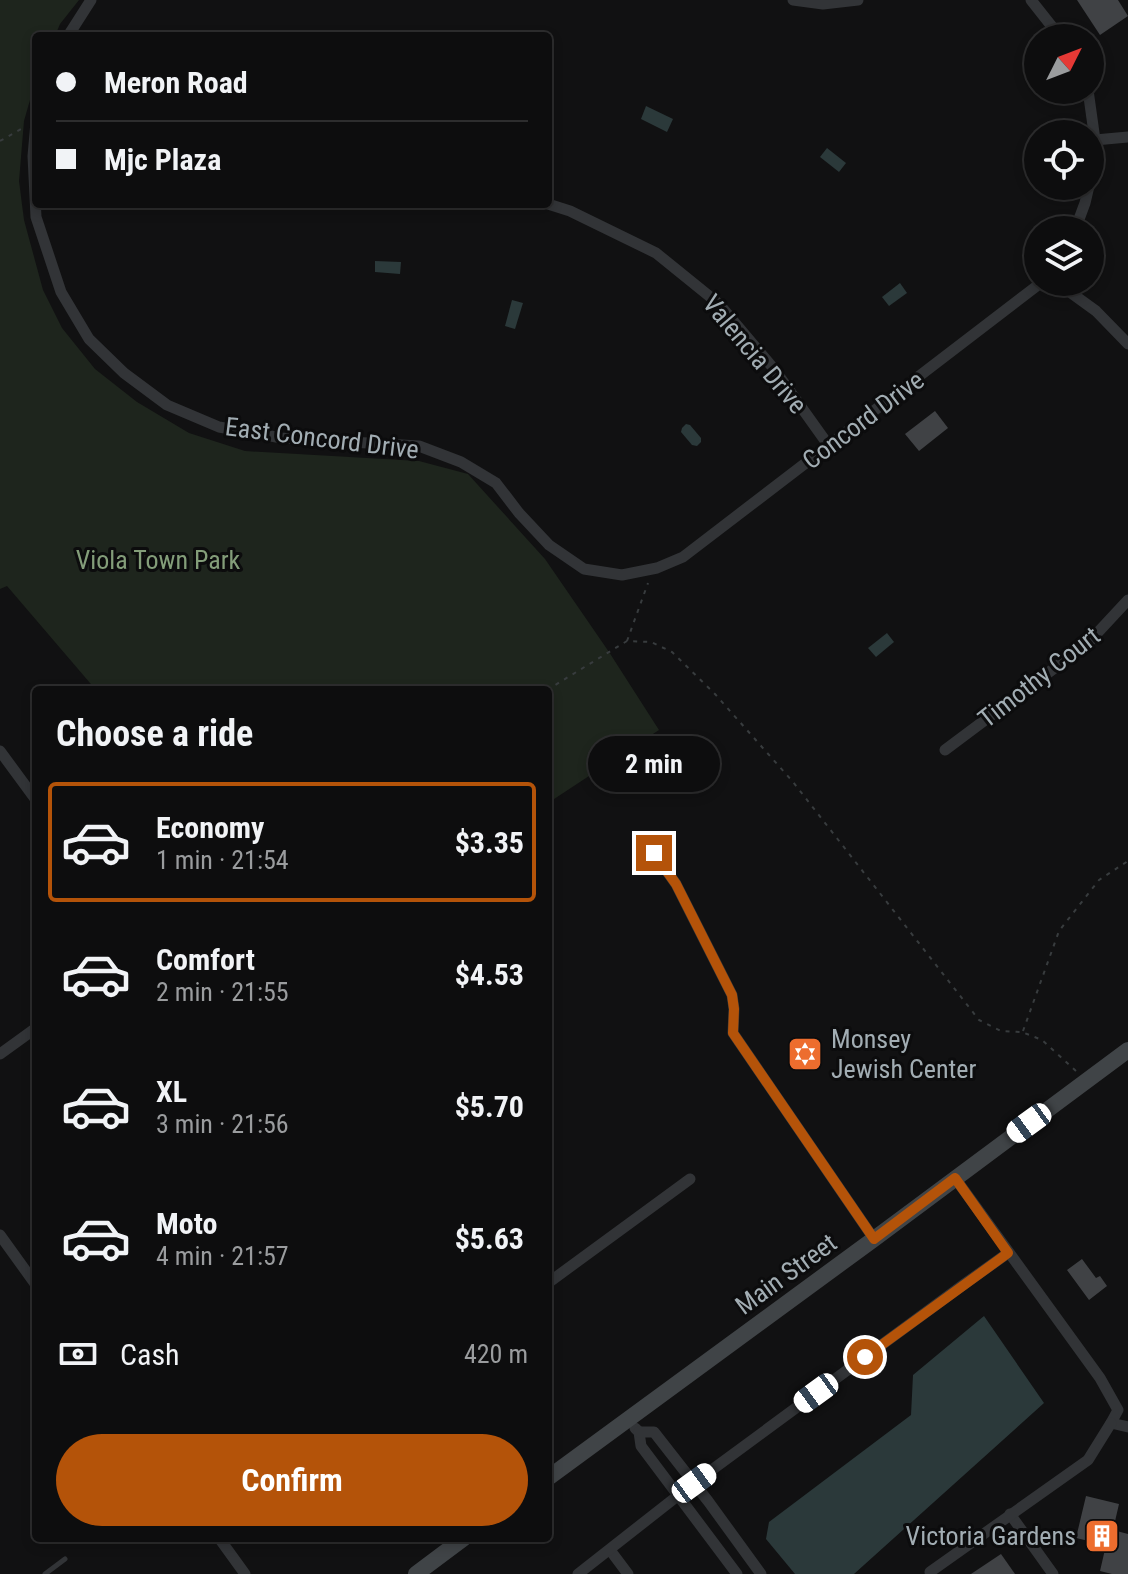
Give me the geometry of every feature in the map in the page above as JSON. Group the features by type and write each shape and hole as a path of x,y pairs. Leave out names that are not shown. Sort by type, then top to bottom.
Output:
{"main road":[{"name":"Main Street","path":"552,1476 634,1426 874,1239 1128,1050"},
{"path":"416,1574 459,1542"}],"street":[{"path":"71,32 91,0"},
{"path":"793,0 823,4 858,0"},
{"path":"1031,0 1050,24"},
{"path":"1104,139 1128,137"},
{"name":"Valencia Drive","path":"552,205 656,253 719,304 774,369 829,446"},
{"name":"East Concord Drive","path":"36,208 36,217 61,292 89,339 124,373 167,405 219,427 269,436 419,446 461,462 496,483 549,545 584,569 622,575 657,568 683,557"},
{"name":"Concord Drive","path":"683,557 1024,296"},
{"path":"1075,296 1096,311 1128,344"},
{"name":"Timothy Court","path":"945,750 1088,643 1128,600"},
{"path":"0,751 32,795"},
{"path":"654,853 676,884 732,995 733,1033 874,1239"},
{"path":"3,1052 32,1031"},
{"path":"930,1572 1088,1460 1118,1410 1100,1378 955,1178"},
{"path":"552,1280 690,1179"},
{"path":"0,1235 32,1279"},
{"path":"578,1574 694,1483 1008,1253"},
{"path":"1111,1423 1128,1427"},
{"path":"634,1426 654,1432 761,1574"},
{"path":"634,1426 641,1446 737,1574"},
{"path":"1010,1514 1053,1574"},
{"path":"222,1542 245,1574"},
{"path":"610,1550 628,1574"}],"lane":[{"path":"45,1574 65,1559"}],"path":[{"path":"0,141 32,126"},
{"path":"627,641 648,585 646,570"},
{"path":"552,687 627,641 651,642 672,652 715,694 793,782 979,1020 1001,1031 1022,1032 1042,1040 1077,1072"},
{"path":"1022,1032 1059,931 1099,880 1128,861"}],"green space":[{"name":"Viola Town Park","path":"0,0 79,0 57,32 32,32 32,93 24,121 19,181 24,220 43,290 62,328 95,369 137,402 189,433 245,451 419,461 468,474 545,559 659,730 552,800 552,686 93,686 7,586 0,589"}],"shaded area":[{"path":"646,106 673,119 667,132 641,119"},
{"path":"827,148 846,163 839,172 820,157"},
{"path":"375,261 401,262 400,274 375,272"},
{"path":"900,283 907,293 889,306 882,297"},
{"path":"512,300 523,303 515,329 505,326"},
{"path":"686,424 701,438 697,446 692,445 681,432"},
{"path":"887,633 894,642 876,657 868,648"},
{"path":"984,1316 1044,1403 854,1574 795,1574 766,1539 769,1522 911,1415 913,1375"}],"building":[{"path":"1077,0 1118,0 1128,16 1104,32 1104,24 1093,24"},
{"path":"935,411 948,428 919,451 905,434"},
{"path":"1082,1259 1096,1278 1100,1276 1107,1286 1089,1300 1067,1270"},
{"name":"Victoria Gardens","path":"1086,1496 1119,1504 1113,1530 1128,1534 1128,1574 1100,1571 1106,1545 1076,1538"},
{"name":"Victoria Gardens","path":"1001,1554 1015,1574 971,1574"}],"place":[{"name":"Monsey Jewish Center","path":"805,1054"},
{"name":"Victoria Gardens","path":"1102,1536"}],"route":[{"path":"654,853 676,884 732,995 733,1033 874,1239 955,1178 1008,1253 865,1357"}]}
